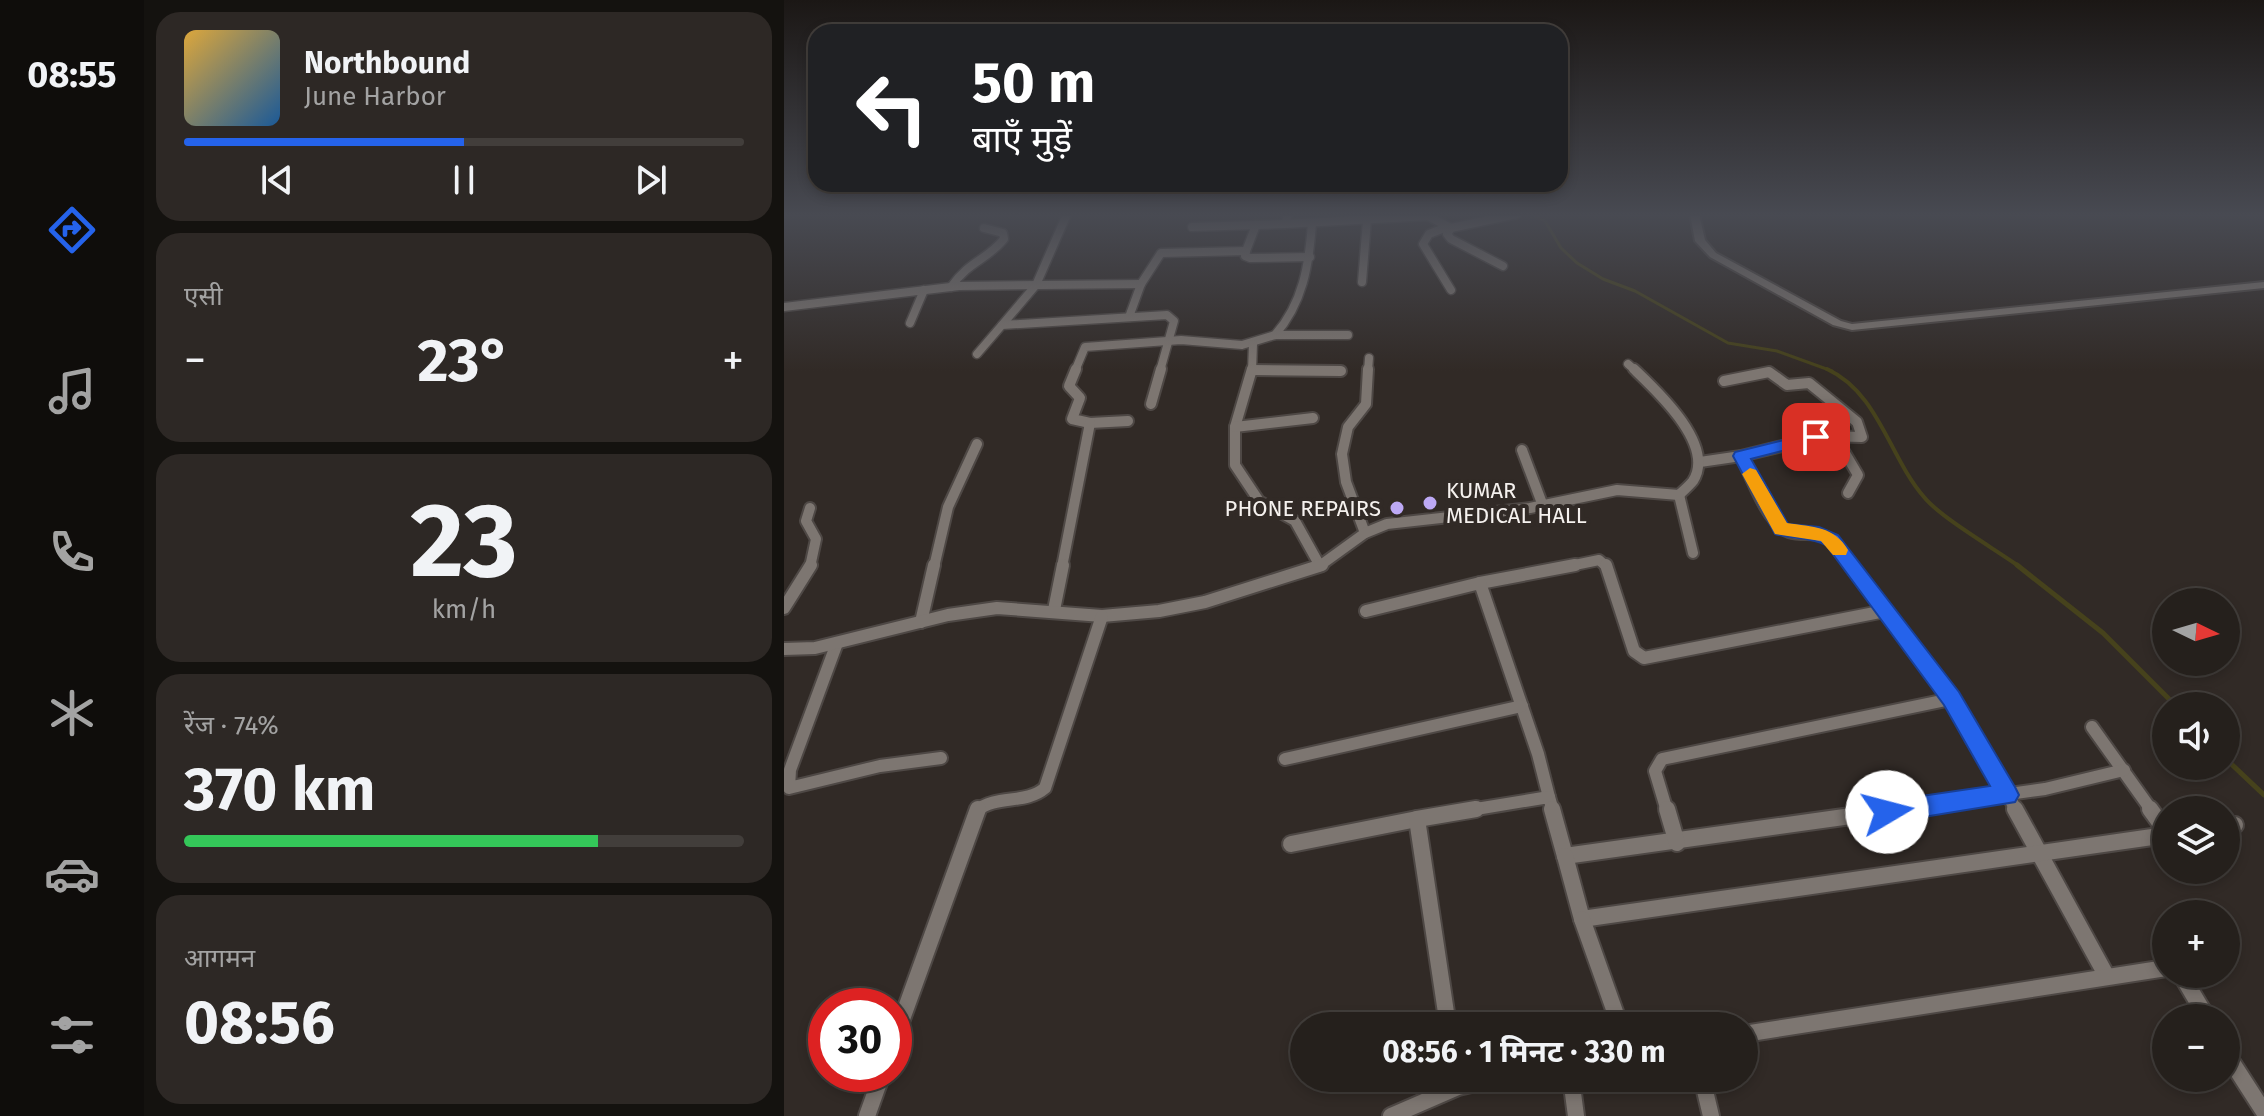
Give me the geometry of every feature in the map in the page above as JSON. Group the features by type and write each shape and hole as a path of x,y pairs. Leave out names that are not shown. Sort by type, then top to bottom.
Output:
{"street":[{"path":"951,287 967,266"},
{"path":"977,354 1036,285 1044,266"},
{"path":"1129,317 1141,284 1153,266"},
{"path":"1275,335 1298,300 1307,266"},
{"path":"1362,282 1363,266"},
{"path":"1436,266 1451,290"},
{"path":"1734,266 1847,327 2264,285"},
{"path":"784,307 951,287 1141,284"},
{"path":"910,323 924,290"},
{"path":"1002,325 1172,317 1169,341 1151,404"},
{"path":"1128,421 1090,423 1072,419 1080,398 1069,386 1081,350 1088,346 1169,341 1253,344 1275,335 1348,335"},
{"path":"1253,344 1252,370 1235,427 1235,465 1259,501 1295,521 1320,566"},
{"path":"1365,533 1346,482 1342,454 1345,434 1365,407 1369,358"},
{"path":"1628,364 1677,413 1700,462"},
{"path":"1252,370 1341,371"},
{"path":"1700,462 1741,456 1816,437 1860,439 1862,434 1857,422 1813,385 1787,385 1769,372 1724,381"},
{"path":"1235,427 1313,418"},
{"path":"1054,610 1090,423"},
{"path":"1835,436 1858,475 1848,493"},
{"path":"921,622 948,507 977,444"},
{"path":"1522,450 1543,506"},
{"path":"1741,456 1775,522 1786,532 1819,533 1832,540 1951,699 2041,853 2106,975"},
{"path":"784,649 837,643 921,622 997,608 1102,616 1159,611 1205,602 1320,566 1365,533 1387,524 1543,506 1617,490 1679,495 1685,491 1700,462"},
{"path":"1679,495 1693,553"},
{"path":"784,608 811,565 816,539 806,521 810,508"},
{"path":"1366,611 1480,583 1599,560 1606,564 1634,651 1644,658 1885,611"},
{"path":"1480,583 1522,706 1582,919 1615,1012"},
{"path":"912,991 976,811 991,801 1035,797 1045,788 1102,616"},
{"path":"837,643 790,770 787,793 880,766 941,758"},
{"path":"1677,843 1655,771 1662,759 1951,699"},
{"path":"1285,759 1522,706"},
{"path":"2092,727 2152,812"},
{"path":"1565,856 1677,843 2007,795 2124,770"},
{"path":"1291,844 1549,797"},
{"path":"1417,819 1446,1012"},
{"path":"1582,919 2152,835"},
{"path":"1758,1032 2152,970"},
{"path":"2240,1075 2264,1112"},
{"path":"867,1116 876,1092"},
{"path":"1391,1116 1438,1092"},
{"path":"1573,1092 1576,1116"},
{"path":"1705,1092 1711,1116"}],"waterway":[{"path":"1582,266 1603,279 1635,291 1728,343 1777,351 1828,369"},
{"path":"1828,369 1832,371"},
{"path":"1828,369 1859,394 1924,497 1955,524 2017,565"},
{"path":"2017,565 2103,633 2162,692"},
{"path":"2240,772 2264,795"}],"slow traffic":[{"path":"1750,474 1775,522 1782,529 1794,533 1819,533 1832,540 1839,550"}],"place":[{"name":"KUMAR MEDICAL HALL","path":"1430,503"},
{"name":"PHONE REPAIRS","path":"1397,508"}],"route":[{"path":"1816,437 1741,456 1775,522 1782,529 1794,533 1819,533 1832,540 1951,699 2007,795 1887,812"}]}
